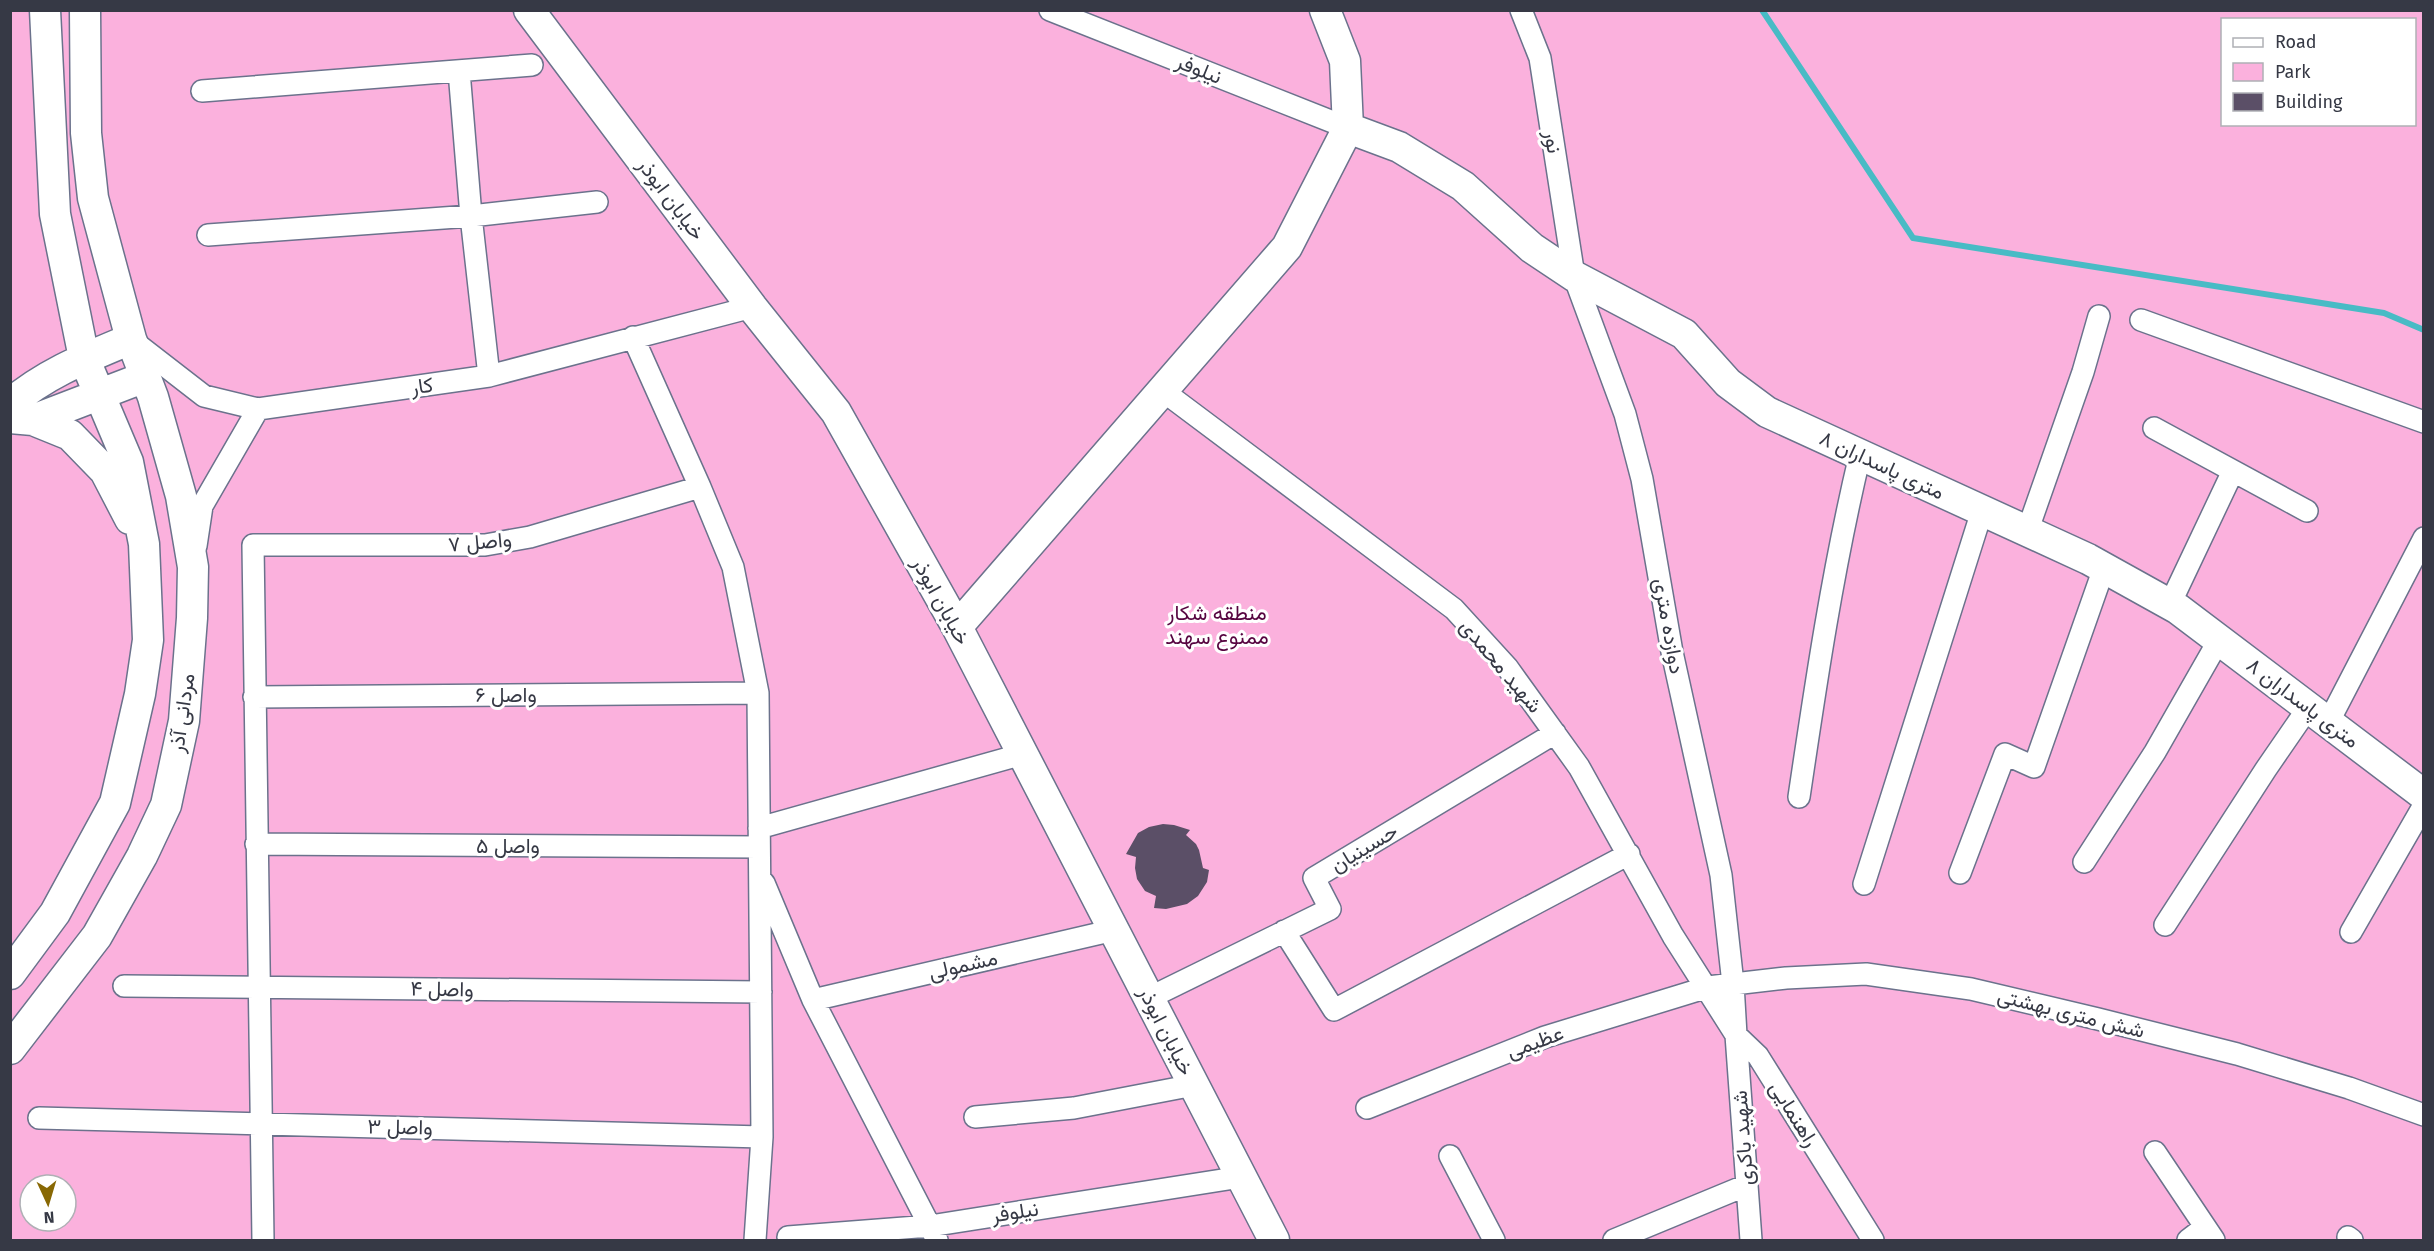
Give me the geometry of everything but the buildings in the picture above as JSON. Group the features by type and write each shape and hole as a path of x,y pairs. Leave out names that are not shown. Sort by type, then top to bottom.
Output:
{"main road":[{"name":"مردانی آذر","path":"10,974 55,913 116,803 140,694 148,640 144,544 128,462 84,358 55,214 45,10"},
{"name":"مردانی آذر","path":"10,1049 97,936 142,856 166,805 184,721 193,567 181,496 153,397 131,339 93,198 86,134 85,10"},
{"name":"خیابان ابوذر","path":"529,10 752,307 836,412 957,627 1274,1240"},
{"path":"957,627 1287,247 1348,128 1345,61 1325,10"},
{"name":"۸ متری پاسداران","path":"1348,128 1399,147 1463,186 1532,248 1574,276 1684,334 1728,383 1767,412 2104,568 2170,604 2424,795"},
{"path":"18,414 44,379 84,358 131,339"},
{"path":"18,414 100,395 145,377"},
{"path":"18,414 70,435 105,471 144,544"}],"street":[{"name":"نیلوفر","path":"1050,10 1348,128"},
{"name":"نور","path":"1521,10 1540,58 1574,276"},
{"path":"202,91 532,65"},
{"path":"459,71 471,216 489,376"},
{"path":"208,235 471,216 597,202"},
{"name":"دوازده متری","path":"1574,276 1625,414 1642,479 1672,652 1721,875 1733,984"},
{"name":"کار","path":"258,409 489,376 752,307"},
{"path":"2027,532 2083,372 2099,316"},
{"path":"2141,320 2424,423"},
{"path":"633,337 733,567 758,693 762,1137 755,1240"},
{"path":"131,339 204,396 258,409 202,506 193,567"},
{"name":"شهید محمدی","path":"1162,391 1454,609 1507,667 1579,767 1673,936 1708,987 1736,1035"},
{"path":"2154,428 2307,511"},
{"path":"1798,797 1830,591 1840,536 1860,455"},
{"path":"2170,604 2233,471"},
{"name":"واصل ۷","path":"254,697 253,545 484,545 530,537 700,487"},
{"path":"1864,884 1982,511"},
{"path":"2165,926 2266,769 2318,715 2424,538"},
{"path":"1960,873 2005,754 2034,767 2104,568"},
{"path":"2084,862 2155,752 2219,640"},
{"name":"واصل ۶","path":"254,697 758,693"},
{"path":"254,697 263,1240"},
{"name":"حسینیان","path":"1149,998 1330,909 1314,878 1555,733"},
{"name":"واصل ۵","path":"256,844 759,838 1023,754"},
{"path":"2351,932 2424,805"},
{"path":"1284,931 1334,1010 1629,854"},
{"path":"760,871 813,1000 934,1233"},
{"name":"مشمولی","path":"813,1000 1114,930"},
{"name":"شش متری بهشتی","path":"1708,987 1786,978 1866,974 1971,989 2238,1054 2349,1088 2424,1115"},
{"path":"1733,984 1736,1035"},
{"name":"واصل ۴","path":"124,986 761,992"},
{"name":"عظیمی","path":"1367,1108 1545,1037 1708,987"},
{"name":"شهید باکری","path":"1736,1035 1750,1240"},
{"name":"راهنمایی","path":"1736,1035 1758,1056 1873,1240"},
{"path":"975,1117 1074,1108 1194,1085"},
{"name":"واصل ۳","path":"39,1118 762,1137"},
{"path":"2156,1152 2210,1234 2188,1240"},
{"path":"1450,1156 1494,1240"},
{"name":"نیلوفر","path":"788,1237 934,1233 1241,1177"},
{"path":"1614,1240 1747,1185"}],"green space":[{"name":"منطقه شکار ممنوع سهند","path":"11,11 2423,11 2423,1240 11,1240"}],"waterway":[{"path":"1762,10 1913,238 2384,313 2424,330"}]}
